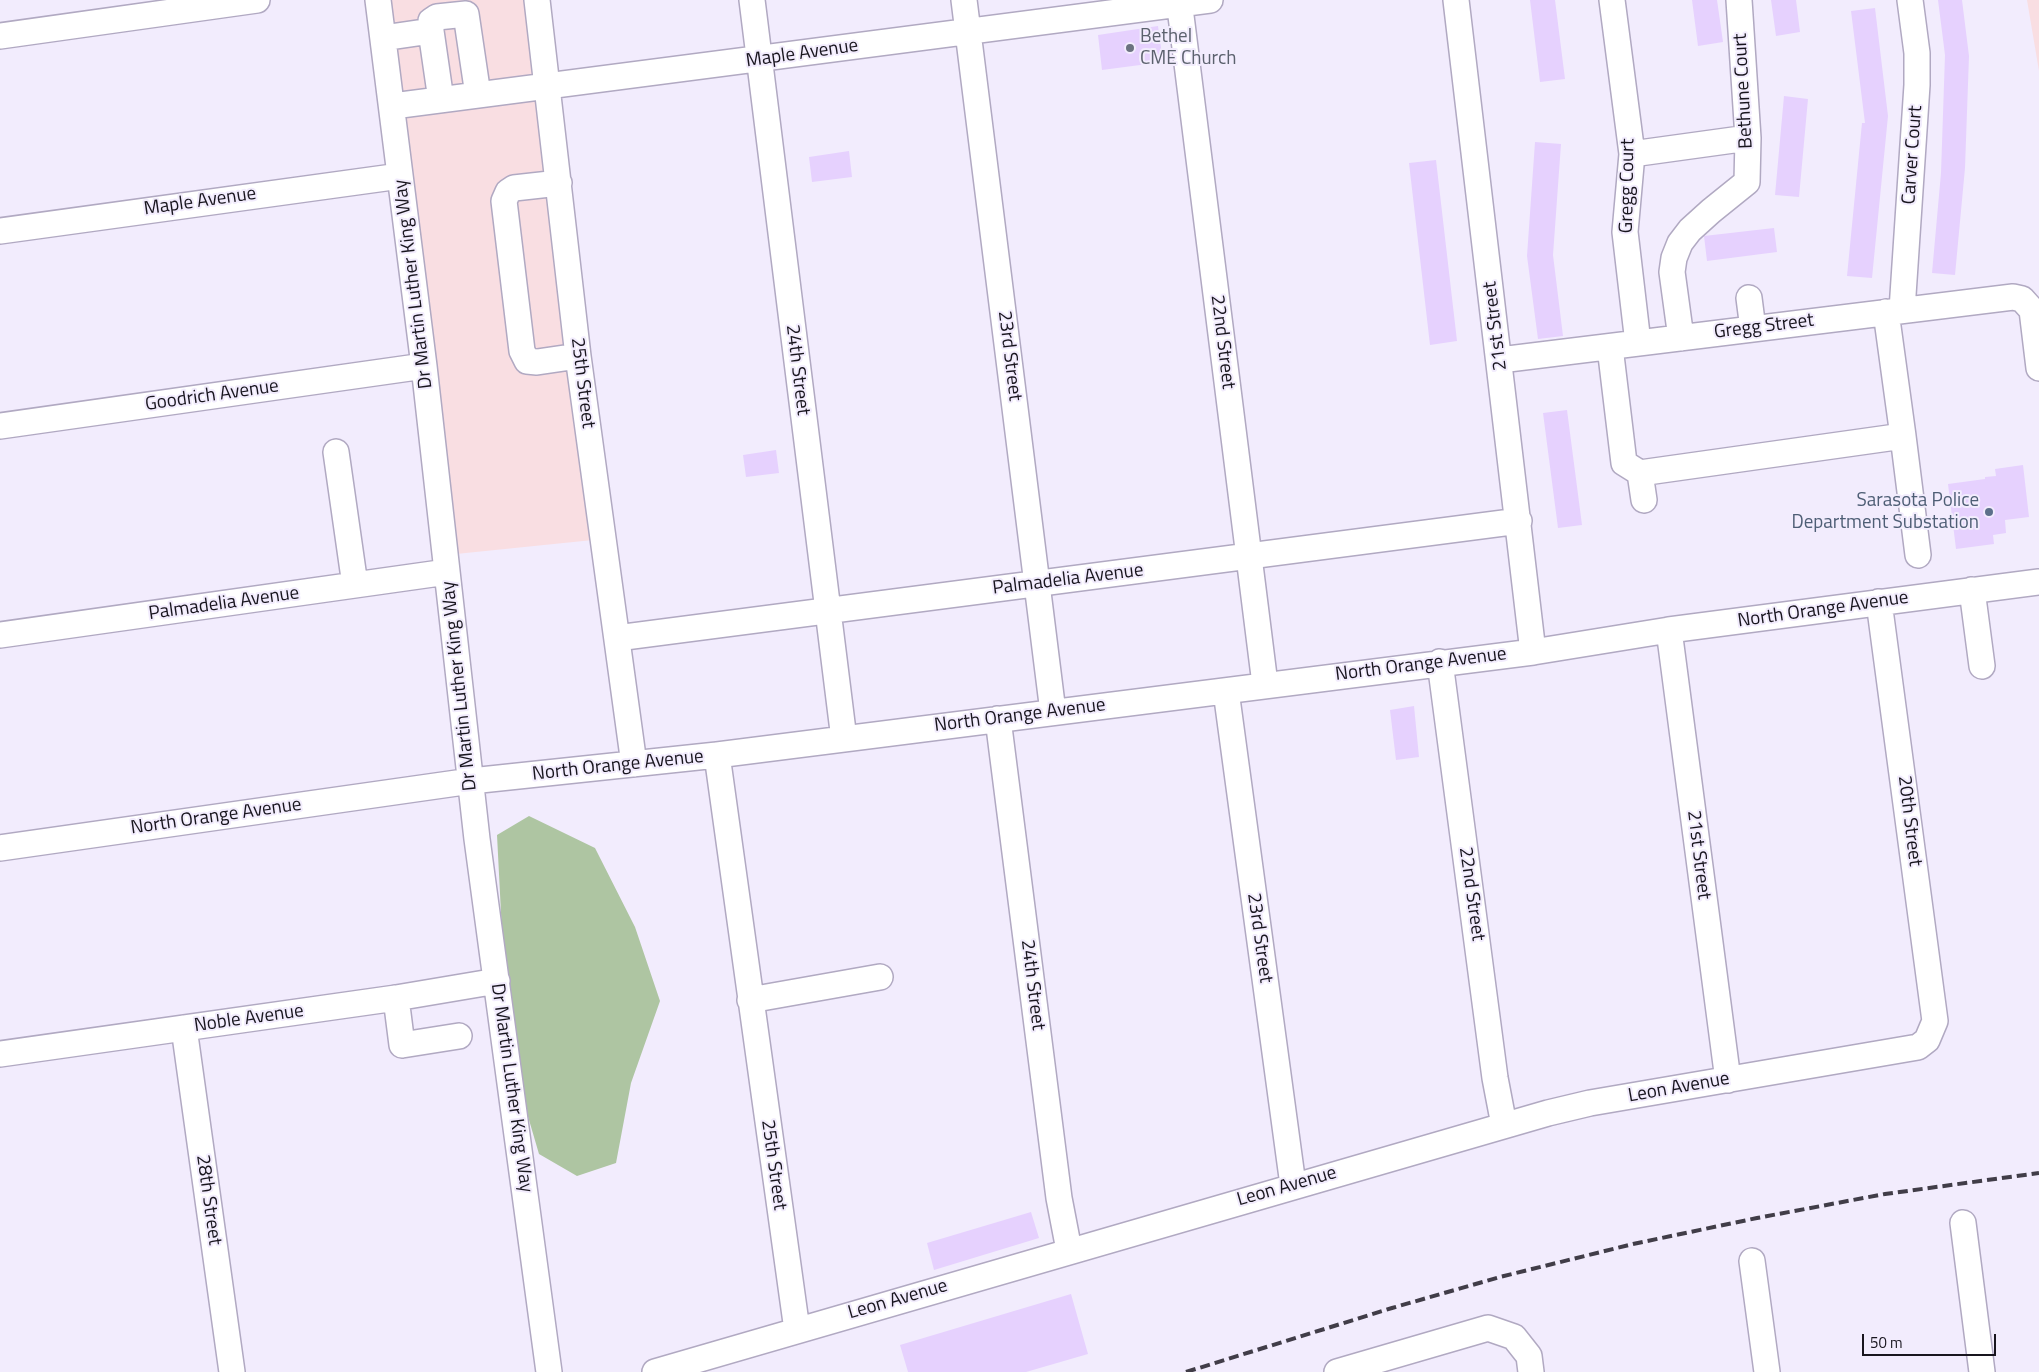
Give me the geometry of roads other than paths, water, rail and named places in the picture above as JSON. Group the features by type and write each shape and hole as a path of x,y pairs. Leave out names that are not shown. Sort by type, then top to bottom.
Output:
{"street":[{"path":"0,36 257,0"},
{"name":"Dr Martin Luther King Way","path":"378,0 393,106 424,366 471,781 549,1372"},
{"name":"25th Street","path":"537,0 578,356 634,764"},
{"name":"24th Street","path":"752,0 844,739"},
{"name":"23rd Street","path":"964,0 1053,712"},
{"name":"Maple Avenue","path":"393,106 759,60 1179,2 1210,0"},
{"name":"21st Street","path":"1456,0 1533,652"},
{"name":"Gregg Court","path":"1612,0 1632,154 1625,232 1638,343"},
{"name":"Bethune Court","path":"1681,338 1672,272 1674,258 1680,243 1690,230 1711,210 1747,182 1748,138 1739,0"},
{"name":"Carver Court","path":"1910,0 1917,54 1917,85 1894,311 1903,436 1918,555"},
{"name":"22nd Street","path":"1179,2 1265,684"},
{"path":"441,100 431,31 431,21 437,17 466,14 478,95"},
{"path":"383,38 431,31"},
{"path":"1632,154 1748,138"},
{"name":"Maple Avenue","path":"0,231 400,176"},
{"path":"559,183 514,188 508,192 504,201 522,351 527,361 537,362 578,356"},
{"name":"Gregg Street","path":"1500,360 2013,297 2022,299 2032,310 2039,368"},
{"path":"1749,298 1753,329"},
{"path":"1610,347 1624,463 1640,473 1903,436"},
{"name":"Goodrich Avenue","path":"0,426 424,366"},
{"path":"336,452 356,585"},
{"path":"1640,473 1644,500"},
{"name":"Palmadelia Avenue","path":"617,638 1519,521"},
{"name":"Palmadelia Avenue","path":"0,636 447,572"},
{"name":"North Orange Avenue","path":"0,848 471,781 717,755 1226,691 1265,684 1533,652 1669,630 2039,582"},
{"path":"1972,590 1982,666"},
{"name":"20th Street","path":"1879,602 1935,1021 1927,1040"},
{"name":"21st Street","path":"1669,630 1728,1080"},
{"name":"22nd Street","path":"1440,662 1494,1068 1504,1126"},
{"name":"23rd Street","path":"1226,691 1293,1185"},
{"name":"24th Street","path":"998,719 1059,1198 1069,1250"},
{"name":"25th Street","path":"717,755 797,1330"},
{"path":"750,1000 880,977"},
{"name":"Noble Avenue","path":"0,1054 396,998 497,981"},
{"path":"396,998 402,1045 459,1036"},
{"name":"28th Street","path":"184,1028 232,1372"},
{"name":"Leon Avenue","path":"655,1372 1293,1185 1590,1103 1909,1050 1918,1047 1927,1040"},
{"path":"1963,1223 1982,1372"},
{"path":"1752,1261 1767,1372"},
{"path":"1337,1372 1488,1328 1514,1337 1529,1356 1531,1372"}],"railway":[{"path":"1186,1372 1392,1308 1500,1277 1633,1244 1885,1194 2039,1173"}],"place":[{"name":"Bethel CME Church","path":"1130,48"},
{"name":"Sarasota Police Department Substation","path":"1989,512"}]}
